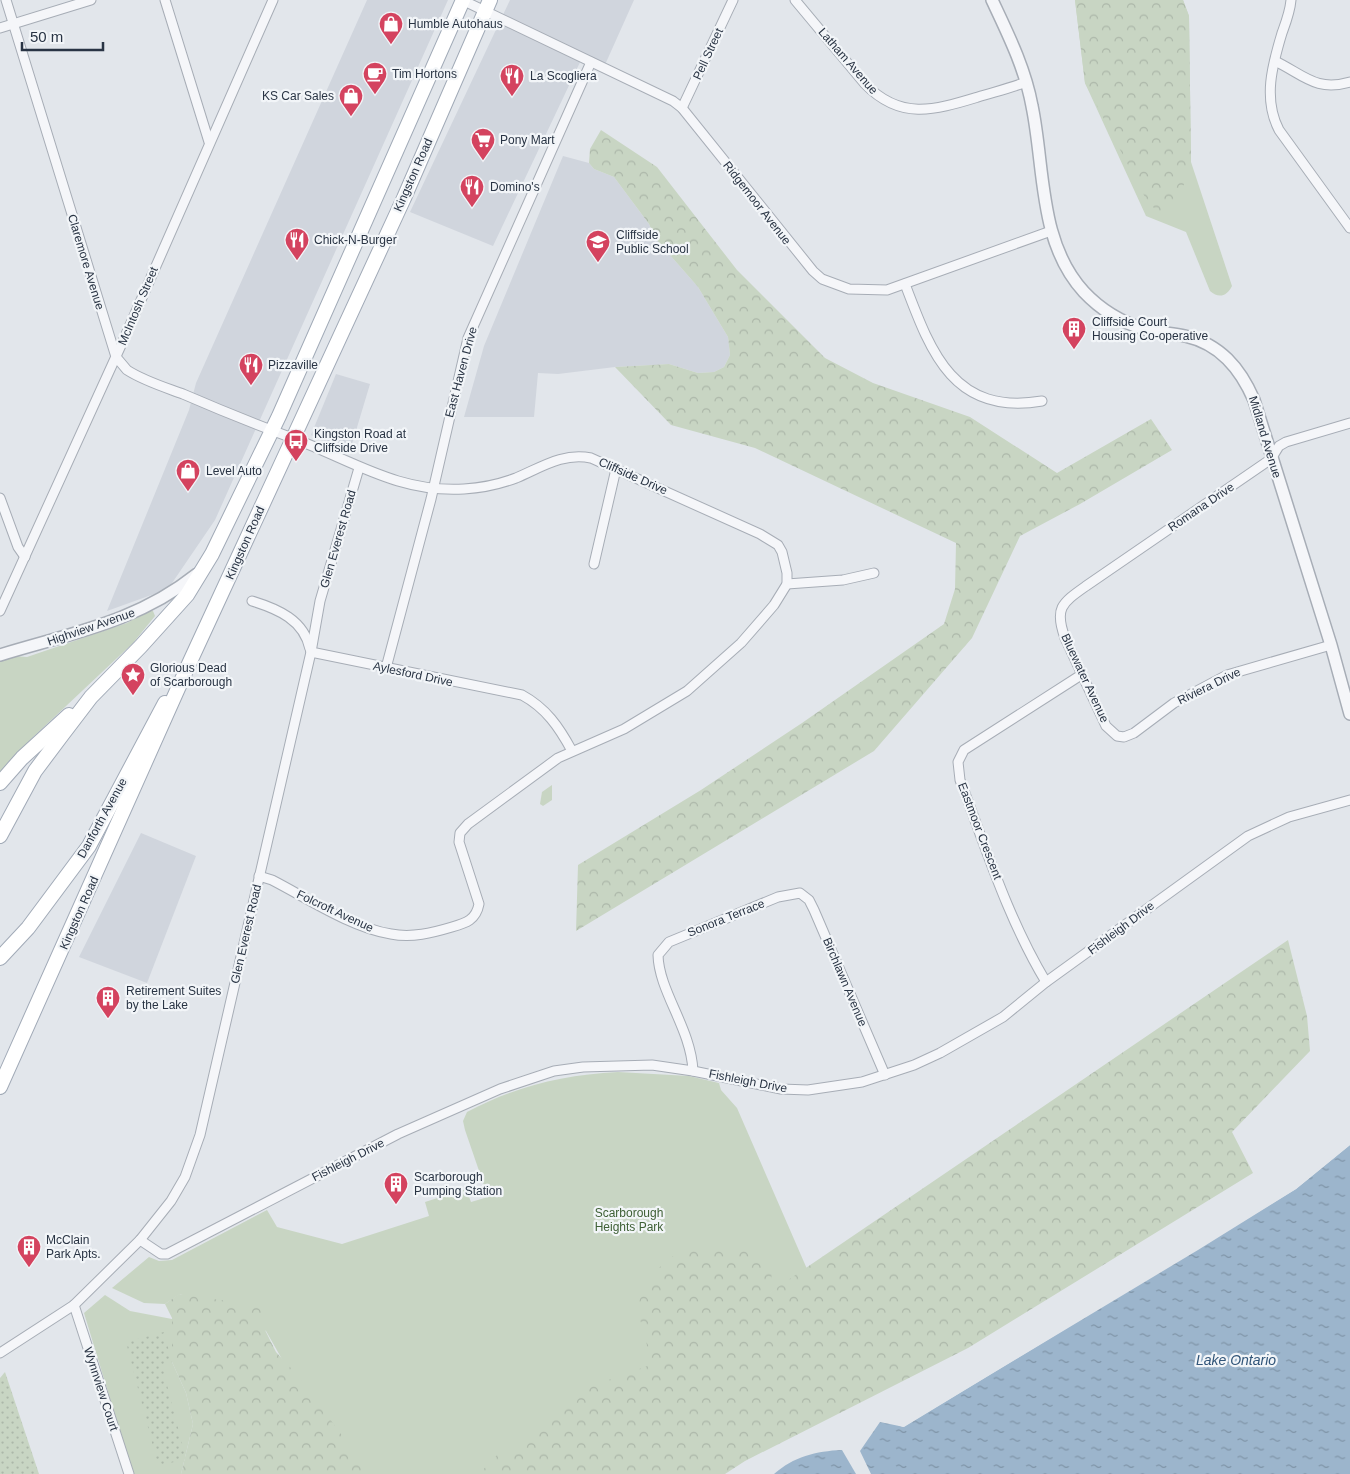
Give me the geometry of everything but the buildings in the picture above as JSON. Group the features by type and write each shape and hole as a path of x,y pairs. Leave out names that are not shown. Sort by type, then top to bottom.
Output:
{"main road":[{"name":"Kingston Road","path":"0,836 35,771 91,697 164,622 187,595 212,554 271,431 463,0"},
{"name":"Kingston Road","path":"0,1087 188,666 404,198 487,5"},
{"name":"Danforth Avenue","path":"0,958 28,928 89,846 160,711 188,666"},
{"path":"0,783 54,728 91,697"}],"street":[{"name":"Claremore Avenue","path":"6,0 116,357 135,375 271,431"},
{"path":"0,28 91,0"},
{"path":"165,0 209,142"},
{"name":"McIntosh Street","path":"0,611 116,357 273,0"},
{"name":"Ridgemoor Avenue","path":"463,0 487,5 591,62 663,94 682,108 797,253 822,279 848,289 887,290 1051,231"},
{"name":"Pell Street","path":"682,108 733,0"},
{"name":"Latham Avenue","path":"795,0 876,96 891,104 906,109 925,110 946,106 1026,82"},
{"name":"Midland Avenue","path":"992,0 1015,49 1026,82 1032,106 1051,231 1060,258 1068,272 1083,291 1103,309 1116,317 1145,329 1199,340 1226,356 1246,382 1254,400 1331,645 1350,714"},
{"path":"1291,0 1275,61 1269,99 1272,116 1279,130 1350,228"},
{"path":"1275,61 1309,81 1323,86 1337,86 1350,82"},
{"name":"East Haven Drive","path":"386,668 433,488 468,338 591,62"},
{"path":"905,284 928,344 942,364 964,386 977,394 1002,403 1025,404 1042,401"},
{"name":"Romana Drive","path":"1060,610 1065,601 1271,459 1279,446 1286,442 1350,423"},
{"name":"Cliffside Drive","path":"271,431 391,480 433,488 481,487 508,481 553,461 570,457 591,458 768,538 782,552 788,573 787,584"},
{"name":"Glen Everest Road","path":"0,1353 74,1304 140,1240 171,1201 185,1177 194,1156 311,652 318,608 358,468"},
{"path":"594,564 616,469"},
{"path":"0,498 18,547 25,557"},
{"name":"Highview Avenue","path":"0,656 94,629 146,608 176,591 201,571"},
{"path":"572,751 624,729 688,691 727,657 758,624 787,584 843,580 874,573"},
{"path":"252,601 289,616 303,632 311,652"},
{"name":"Bluewater Avenue","path":"1060,610 1060,626 1080,675 1106,726 1117,736 1124,736"},
{"name":"Riviera Drive","path":"1124,736 1134,733 1174,703 1227,675 1331,645"},
{"name":"Aylesford Drive","path":"311,652 522,695 532,701 556,722 572,751"},
{"name":"Eastmoor Crescent","path":"1046,982 1031,957 1006,900 960,780 958,762 964,750 1080,675"},
{"name":"Folcroft Avenue","path":"259,876 272,880 351,921 372,930 391,934 428,934 470,920 477,912 478,904 459,842 460,833 468,824 572,751"},
{"name":"Fishleigh Drive","path":"140,1240 161,1254 176,1250 398,1134 529,1078 583,1067 652,1066 693,1070 781,1089 808,1090 862,1082 914,1065 962,1041 1003,1017 1046,982 1248,836 1289,817 1350,800"},
{"name":"Sonora Terrace","path":"693,1070 692,1052 662,974 658,955 669,942 778,897 800,893"},
{"name":"Birchlawn Avenue","path":"800,893 809,900 814,910 885,1075"},
{"name":"Wynnview Court","path":"74,1304 129,1474"}],"shaded area":[{"path":"367,0 448,0 215,520 168,589 107,611 189,410 196,383"},
{"path":"510,0 634,0 604,67 582,58 493,246 410,212"},
{"name":"Cliffside Public School","path":"563,156 589,163 594,169 614,177 649,224 655,238 698,287 728,337 730,355 724,367 714,372 698,373 669,364 615,367 558,374 538,373 534,417 464,417 484,346"},
{"path":"336,374 370,384 349,454 311,435"},
{"path":"141,833 196,856 147,983 79,957"}],"green space":[{"path":"1075,0 1183,0 1189,16 1191,162 1232,286 1225,294 1220,296 1210,291 1186,232 1146,216 1085,83"},
{"path":"1075,0 1183,0 1189,16 1191,162 1176,209 1161,215 1147,201 1085,83"},
{"path":"601,130 657,167 737,270 825,358 873,383 970,417 1057,473 1151,419 1172,450 1080,504 1020,536 972,638 874,751 576,931 578,865 701,790 802,723 944,624 955,589 956,543 755,448 671,425 615,367 669,364 698,373 714,372 724,367 730,355 728,337 698,287 655,238 649,224 614,177 594,169 589,163 590,149"},
{"path":"150,610 153,611 155,616 133,643 31,739 0,772 0,660 13,656 27,657 127,623"},
{"path":"552,785 552,800 543,806 540,804 542,792"},
{"path":"1288,940 1307,1016 1310,1051 1232,1132 1253,1173 968,1348 745,1461 725,1474 479,1474 497,1455 519,1454 542,1422 575,1392 650,1365 646,1340 637,1309 643,1289 666,1259 685,1251 719,1246 748,1250 772,1273 769,1293"},
{"name":"Scarborough Heights Park","path":"618,1072 689,1076 719,1083 721,1090 737,1108 807,1269 490,1474 347,1474 266,1331 180,1294 165,1304 144,1303 112,1288 149,1257 159,1261 172,1260 267,1210 277,1227 342,1244 429,1216 425,1202 466,1189 471,1202 488,1197 465,1130 463,1121 467,1112 504,1095 540,1083 578,1076"},
{"path":"179,1294 261,1306 262,1324 276,1352 300,1378 357,1456 377,1474 181,1474 193,1424 186,1393 172,1362 172,1318 165,1304"},
{"path":"105,1295 130,1311 172,1319 172,1362 186,1393 193,1424 181,1474 133,1474 84,1313"},
{"path":"164,1332 172,1362 162,1365 186,1459 158,1466 126,1342"},
{"path":"5,1372 39,1474 0,1474 0,1378"}],"water":[{"name":"Lake Ontario","path":"1350,1145 1350,1474 871,1474 860,1451 880,1422 904,1427 1296,1189"},
{"path":"842,1450 856,1474 774,1474 789,1463 805,1456"}],"pier":[{"path":"1350,1143 1350,1145 1296,1189 1198,1250 903,1427 890,1422 903,1424 1197,1248 1294,1187"}],"place":[{"name":"Humble Autohaus","path":"391,45"},
{"name":"Tim Hortons","path":"375,95"},
{"name":"La Scogliera","path":"512,97"},
{"name":"KS Car Sales","path":"351,117"},
{"name":"Pony Mart","path":"483,161"},
{"name":"Domino's","path":"472,208"},
{"name":"Chick-N-Burger","path":"297,261"},
{"name":"Cliffside Public School","path":"598,263"},
{"name":"Cliffside Court Housing Co-operative","path":"1074,350"},
{"name":"Pizzaville","path":"251,386"},
{"name":"Kingston Road at Cliffside Drive","path":"296,462"},
{"name":"Level Auto","path":"188,492"},
{"name":"Glorious Dead of Scarborough","path":"133,696"},
{"name":"Retirement Suites by the Lake","path":"108,1019"},
{"name":"Scarborough Pumping Station","path":"396,1205"},
{"name":"McClain Park Apts.","path":"29,1268"}]}
